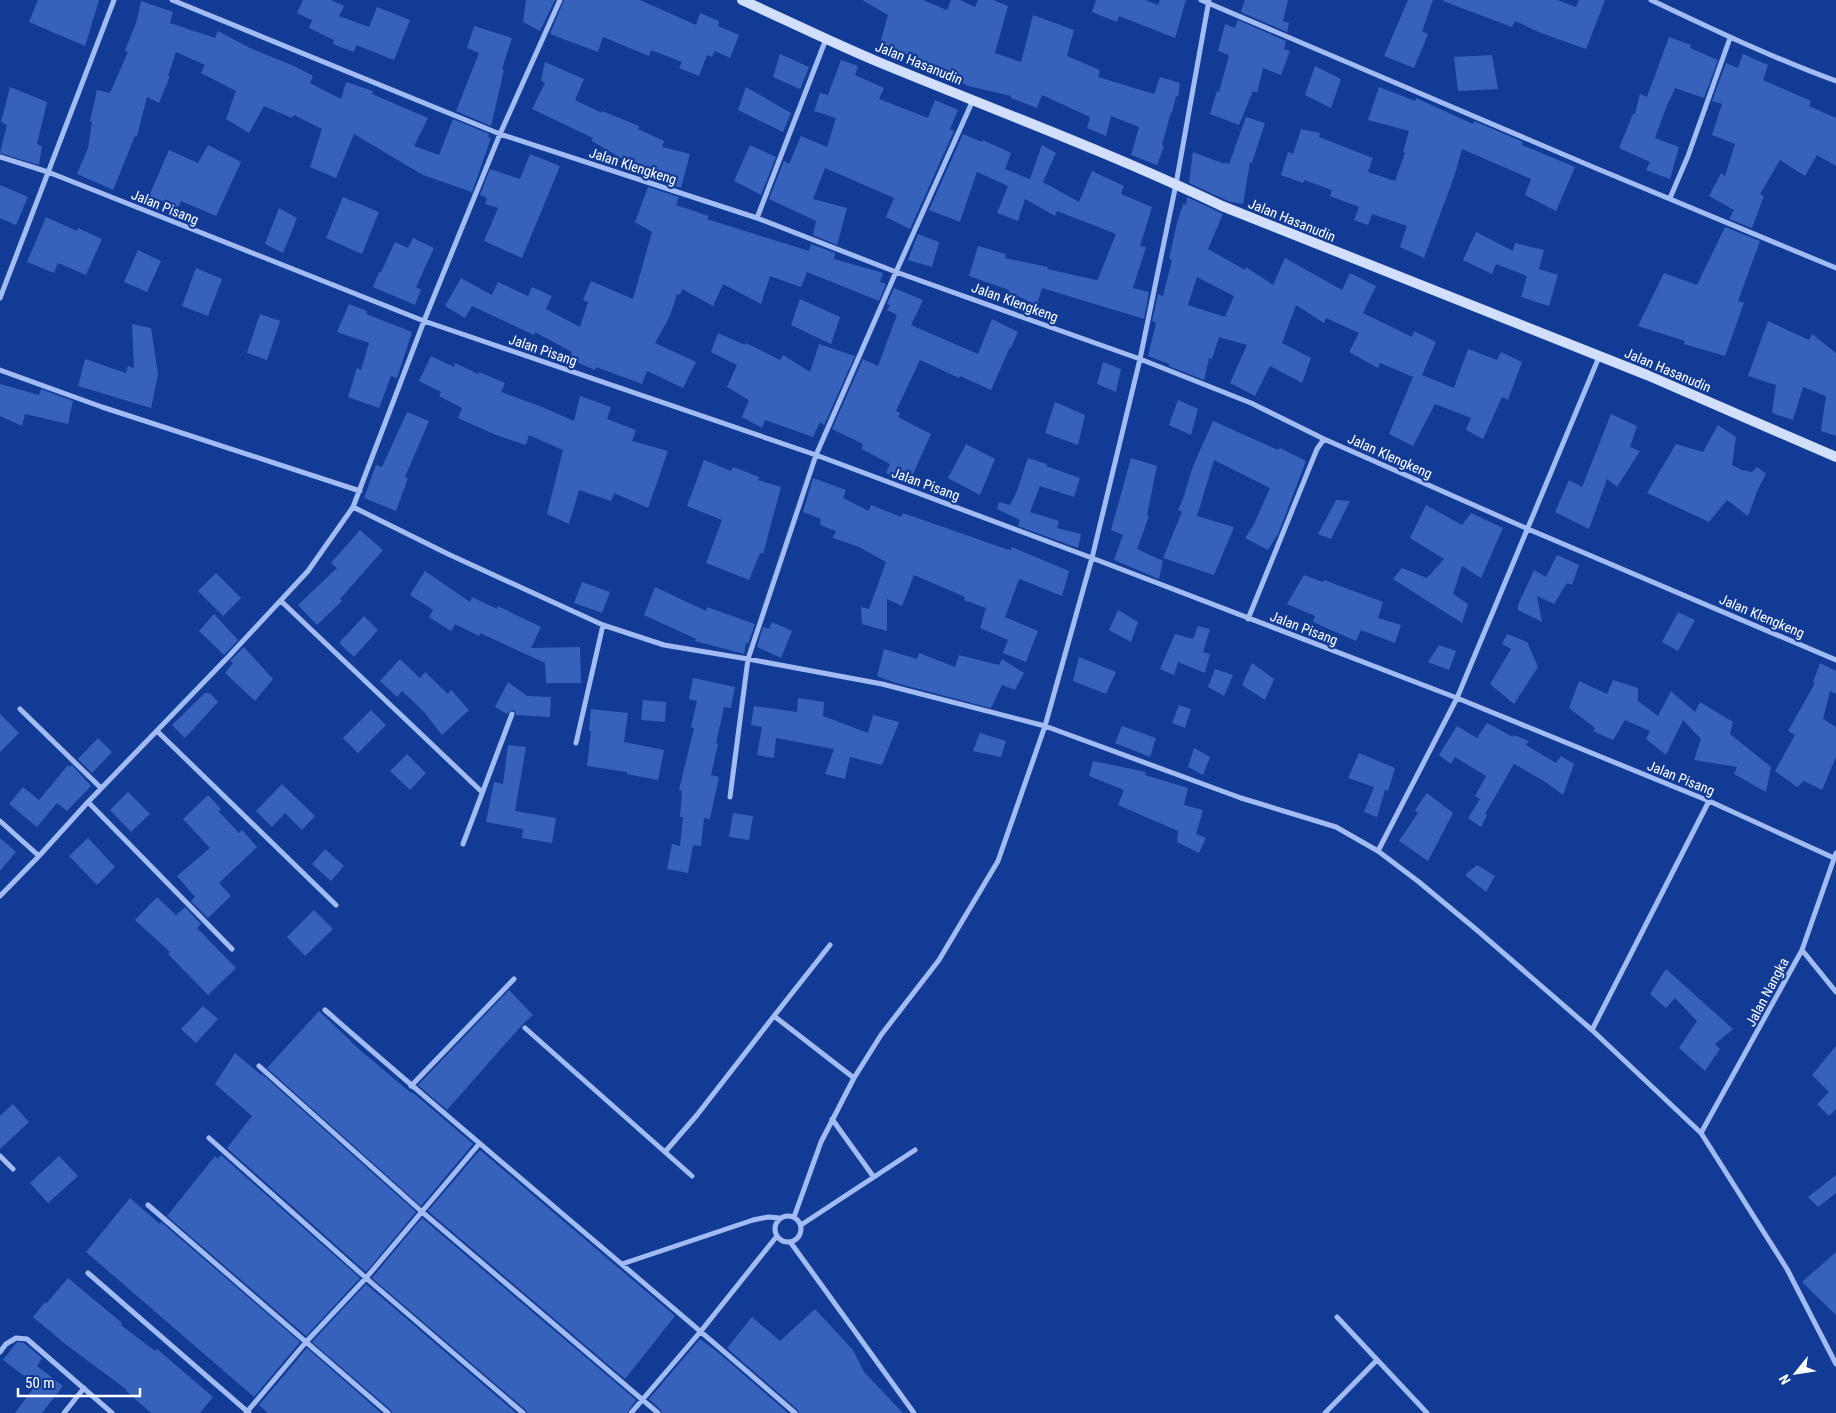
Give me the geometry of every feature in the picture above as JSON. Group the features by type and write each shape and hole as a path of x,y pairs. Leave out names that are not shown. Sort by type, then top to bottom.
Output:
{"main road":[{"name":"Jalan Hasanudin","path":"742,0 875,61 1176,184 1231,210 1647,375 1836,456"}],"street":[{"path":"0,298 114,0"},
{"name":"Jalan Klengkeng","path":"172,0 500,134 757,218 896,272 1140,359 1251,402 1324,439 1528,529 1836,660"},
{"path":"0,896 281,601 308,571 353,508 424,321 500,134 560,0"},
{"path":"1201,0 1836,268"},
{"path":"1651,0 1730,38 1836,81"},
{"path":"794,1217 821,1142 854,1078 891,1021 939,960 998,861 1045,726 1092,558 1140,359 1176,184 1209,2"},
{"path":"757,218 826,38"},
{"path":"1670,198 1688,156 1730,38"},
{"path":"730,797 748,659 816,455 973,100"},
{"name":"Jalan Pisang","path":"0,157 48,172 424,321 816,455 1092,558 1457,698 1709,801 1835,856"},
{"path":"1378,851 1457,698 1599,357"},
{"path":"0,370 102,407 360,490"},
{"path":"1248,619 1317,449 1324,439"},
{"path":"353,508 448,554 603,624 664,645 882,684 1045,726 1241,798 1336,827 1378,851 1478,931 1592,1030 1701,1133 1787,1268 1836,1364"},
{"path":"281,601 482,792"},
{"path":"576,743 603,624"},
{"path":"20,709 102,788"},
{"path":"463,844 512,714"},
{"path":"157,731 336,905"},
{"path":"1592,1030 1709,801"},
{"path":"88,802 232,949"},
{"path":"0,821 39,856"},
{"name":"Jalan Nangka","path":"1701,1133 1802,950 1835,856"},
{"path":"665,1152 698,1115 830,945"},
{"path":"1802,950 1836,992"},
{"path":"412,1086 514,979"},
{"path":"325,1010 795,1413"},
{"path":"774,1016 854,1078"},
{"path":"525,1028 692,1176"},
{"path":"259,1066 420,1211 658,1413"},
{"path":"832,1119 873,1176"},
{"path":"208,1138 366,1278 523,1413"},
{"path":"88,1273 247,1412 306,1342 366,1278 420,1211 479,1144"},
{"path":"801,1225 915,1150"},
{"path":"0,1156 12,1169"},
{"path":"148,1205 388,1413"},
{"path":"622,1264 753,1220 768,1217 794,1217 801,1225 801,1234 796,1241 791,1243 783,1242 776,1236 774,1230 780,1218"},
{"path":"631,1413 701,1331 776,1236"},
{"path":"791,1243 914,1413"},
{"path":"1336,1317 1427,1413"},
{"path":"0,1352 6,1344 16,1338 27,1339 112,1413"},
{"path":"1325,1413 1377,1360"},
{"path":"64,1413 84,1388"},
{"path":"903,1413 908,1406"}],"building":[{"path":"38,0 99,0 85,46 29,22"},
{"path":"303,0 331,0 344,6 339,16 369,27 377,7 410,20 394,60 356,45 354,52 333,44 334,40 309,28 312,20 297,13"},
{"path":"526,0 555,0 540,31 523,22"},
{"path":"564,0 640,0 696,25 700,13 719,21 718,26 739,35 730,58 715,51 712,57 707,55 699,76 679,68 682,62 651,50 649,56 603,37 598,52 550,34"},
{"path":"862,0 923,0 947,10 951,0 960,0 975,7 978,0 993,0 1008,6 995,53 1021,62 1033,15 1074,30 1067,56 1100,70 1098,77 1154,94 1160,77 1180,83 1178,97 1176,96 1171,112 1162,145 1164,146 1157,165 1131,155 1139,127 1111,116 1106,136 1087,128 1090,117 1042,95 1037,108 1011,98 1011,96 968,86 943,72 944,70 880,43 888,15"},
{"path":"1096,0 1145,0 1158,5 1160,0 1186,0 1175,38 1119,16 1117,22 1092,12"},
{"path":"1245,0 1288,0 1283,21 1289,23 1287,32 1241,12"},
{"path":"1408,0 1433,0 1422,31 1428,34 1414,68 1384,56"},
{"path":"1443,0 1557,0 1576,7 1579,0 1605,0 1586,49 1541,33 1515,21 1512,27"},
{"path":"141,1 173,12 170,23 215,38 218,31 250,48 294,66 313,76 310,83 341,99 346,82 373,91 372,94 428,118 414,146 439,155 453,119 489,134 488,137 491,138 472,192 423,175 354,134 336,178 310,167 322,129 294,115 292,118 264,106 249,133 226,119 236,91 201,73 205,65 176,52 168,76 170,76 159,103 147,97 137,136 135,136 113,190 77,174 88,148 92,122 90,121 97,90 110,93 128,52 125,51 137,20"},
{"path":"1238,20 1286,41 1284,49 1290,51 1281,75 1263,68 1257,93 1253,91 1239,125 1210,114 1217,91 1219,92 1229,55 1218,51 1225,24 1235,28"},
{"path":"474,26 512,38 502,69 504,70 491,126 456,111 479,53 467,48"},
{"path":"1669,37 1691,45 1690,48 1718,60 1704,98 1675,88 1668,102 1655,138 1679,147 1670,179 1646,170 1650,162 1619,148 1633,114 1635,114 1640,94 1647,97"},
{"path":"780,54 809,67 800,89 773,77"},
{"path":"1743,54 1768,65 1763,80 1811,101 1809,106 1836,118 1836,166 1817,155 1805,176 1780,160 1760,194 1764,196 1752,228 1729,219 1734,210 1709,196 1721,173 1725,176 1735,144 1712,135 1722,104 1712,101 1726,63 1738,68"},
{"path":"1492,55 1498,89 1458,91 1454,57"},
{"path":"841,60 858,66 855,75 884,88 879,99 928,118 935,100 958,110 950,129 954,131 910,229 886,217 894,198 825,168 813,199 847,208 837,245 813,235 816,221 769,199 784,161 789,164 801,136 827,147 836,118 814,111 820,93 828,95"},
{"path":"545,62 584,79 575,100 602,113 602,111 639,126 638,129 664,141 662,147 690,154 681,188 652,179 654,173 631,164 592,141 593,138 532,109 545,83 541,81"},
{"path":"1315,66 1341,79 1331,108 1305,95"},
{"path":"10,87 47,102 37,144 42,146 39,165 0,153 7,125 1,122"},
{"path":"746,87 791,113 783,132 738,110"},
{"path":"1379,87 1415,101 1416,98 1473,124 1474,121 1523,142 1522,145 1575,167 1556,211 1525,195 1531,179 1462,149 1455,174 1424,258 1400,247 1407,226 1372,214 1368,225 1354,220 1359,207 1330,196 1332,190 1304,180 1303,183 1281,175 1288,152 1293,154 1301,129 1320,133 1319,137 1373,158 1368,172 1395,181 1405,153 1403,152 1409,131 1368,120"},
{"path":"1246,117 1265,123 1252,163 1250,162 1243,204 1228,201 1189,183 1193,152 1229,164"},
{"path":"963,134 982,142 983,140 1011,153 1005,169 1030,179 1042,145 1056,153 1043,182 1079,202 1092,171 1124,186 1121,194 1152,207 1140,246 1146,247 1133,288 1149,292 1144,319 1042,288 1037,305 1009,292 1009,290 969,276 978,246 1006,254 1005,258 1096,280 1116,234 1057,211 1055,216 1025,199 1018,221 997,213 1008,186 977,172 960,222 929,210"},
{"path":"208,145 241,162 216,216 181,201 178,207 149,196 169,150 198,163"},
{"path":"750,145 776,157 761,195 734,181"},
{"path":"530,154 560,166 522,258 484,241 498,208 485,204 487,198 480,195 490,169 520,179"},
{"path":"0,185 28,197 16,225 0,218"},
{"path":"648,187 679,197 676,205 709,216 707,219 809,251 811,244 835,253 834,259 883,273 880,282 886,284 879,301 807,272 801,287 770,276 761,304 723,284 713,306 682,289 680,295 677,294 670,316 655,343 696,362 683,388 647,371 642,384 596,367 595,370 569,359 572,352 535,332 534,335 472,306 465,318 445,306 461,278 492,295 498,282 528,296 532,287 552,296 546,309 580,327 588,302 583,300 591,281 633,299 652,232 635,222"},
{"path":"343,197 379,212 362,254 326,238"},
{"path":"1187,197 1223,214 1208,249 1245,270 1246,267 1273,285 1285,258 1342,290 1350,273 1376,286 1363,313 1412,337 1414,331 1436,342 1422,375 1454,388 1468,349 1497,360 1501,352 1522,362 1508,400 1502,397 1483,439 1466,430 1471,418 1435,404 1413,446 1389,434 1413,377 1380,363 1378,368 1349,352 1359,333 1326,318 1324,323 1296,305 1282,343 1311,358 1302,383 1270,366 1255,396 1230,383 1247,345 1219,337 1212,359 1209,358 1204,380 1148,356 1156,323 1152,321 1158,294 1163,296 1172,260 1169,259 1177,223 1183,204 1186,205","holes":["1197,277 1234,296 1225,317 1188,305"]},
{"path":"279,208 297,218 283,253 265,244"},
{"path":"46,217 77,231 78,228 102,239 86,275 58,263 54,273 27,262"},
{"path":"1725,227 1760,241 1738,301 1744,303 1725,356 1684,344 1685,341 1638,326 1664,273 1697,285"},
{"path":"1476,232 1513,251 1515,243 1544,250 1539,269 1558,275 1549,306 1521,297 1527,276 1496,264 1492,274 1463,260"},
{"path":"918,234 939,242 932,267 908,260"},
{"path":"413,238 434,248 416,287 421,290 415,305 373,287 395,242 408,248"},
{"path":"138,250 161,261 147,292 124,282"},
{"path":"196,268 222,279 208,316 182,306"},
{"path":"894,288 923,300 911,325 978,354 992,319 1018,332 991,390 920,360 896,411 900,413 898,417 931,434 909,483 886,473 890,464 862,449 863,444 832,429 863,359 878,366 897,315 887,310 890,305 887,304"},
{"path":"800,299 840,317 831,344 791,325"},
{"path":"349,304 367,311 366,314 412,332 397,378 391,376 379,408 348,397 357,368 361,370 369,343 337,332"},
{"path":"260,314 280,321 267,360 247,353"},
{"path":"1768,321 1809,340 1812,334 1836,353 1836,436 1821,431 1826,396 1803,387 1793,420 1772,413 1776,385 1748,376"},
{"path":"132,324 151,328 158,374 151,408 78,386 85,359 126,373 128,366 134,368"},
{"path":"718,333 745,345 746,343 780,360 783,355 810,372 819,344 855,356 824,425 820,422 813,437 765,420 762,428 742,417 749,400 727,387 737,365 711,352"},
{"path":"431,356 454,367 455,363 478,374 479,372 505,383 501,392 574,421 580,396 611,407 607,419 636,430 632,441 668,451 648,508 614,493 611,501 579,490 569,524 547,514 563,450 529,435 526,445 496,435 458,418 462,408 439,396 441,392 419,381"},
{"path":"1103,362 1121,369 1116,392 1097,384"},
{"path":"0,384 39,395 41,389 73,401 68,424 25,414 22,426 0,416"},
{"path":"1178,400 1198,409 1191,435 1169,425"},
{"path":"1055,402 1085,415 1078,445 1045,433"},
{"path":"407,412 429,421 405,477 408,478 396,511 364,498 376,465 382,467"},
{"path":"1611,414 1637,426 1630,447 1640,451 1617,487 1607,479 1589,529 1555,512 1569,480 1582,487"},
{"path":"1213,421 1278,450 1280,448 1306,461 1278,534 1268,550 1245,538 1254,524 1270,488 1214,460 1197,516 1234,527 1214,575 1163,558 1182,512 1178,510 1193,466"},
{"path":"1718,425 1736,437 1732,465 1752,472 1757,467 1766,474 1748,516 1727,500 1709,522 1647,493 1676,444 1703,452"},
{"path":"966,444 995,459 980,495 948,478"},
{"path":"1028,458 1080,478 1074,497 1040,486 1030,512 1059,521 1057,528 1081,534 1078,548 1018,526 1020,520 997,509 999,502 1010,505 1017,491"},
{"path":"1131,458 1157,466 1147,515 1149,516 1137,549 1163,561 1159,579 1114,560 1123,535 1111,530"},
{"path":"704,460 731,471 733,467 759,477 758,480 781,487 763,554 760,553 749,580 706,563 722,520 687,506"},
{"path":"813,478 846,490 843,498 869,511 871,505 901,517 903,513 1006,549 1011,550 1012,547 1069,571 1062,596 1020,579 1018,582 1005,617 1038,631 1026,662 1003,653 1008,640 980,628 986,608 964,600 965,597 914,575 902,606 887,599 887,631 862,624 861,607 869,609 886,562 859,547 833,538 836,531 820,525 821,519 803,512"},
{"path":"1336,500 1350,501 1331,539 1318,534"},
{"path":"1426,505 1462,525 1471,513 1503,528 1481,578 1462,566 1453,594 1468,604 1462,623 1393,579 1402,568 1427,578 1444,559 1410,538"},
{"path":"360,530 383,550 340,599 342,601 317,625 298,605 337,568 331,563"},
{"path":"1557,555 1579,565 1572,585 1567,583 1554,604 1537,596 1542,622 1518,610 1518,605 1534,570 1546,577"},
{"path":"425,571 470,602 472,597 497,609 498,606 541,627 531,648 580,647 581,683 546,683 545,663 480,633 479,636 455,624 451,631 429,617 433,610 410,595"},
{"path":"216,573 241,598 223,616 198,591"},
{"path":"1304,575 1323,582 1324,580 1383,602 1378,618 1401,625 1395,643 1361,630 1356,641 1313,622 1315,616 1287,604"},
{"path":"582,582 610,592 602,613 574,603"},
{"path":"655,587 706,611 707,607 755,624 748,644 746,643 744,654 695,641 696,639 644,615"},
{"path":"1118,610 1138,622 1131,642 1109,630"},
{"path":"1678,612 1695,620 1678,651 1662,642"},
{"path":"214,614 238,640 224,655 199,631"},
{"path":"364,616 378,630 354,657 339,643"},
{"path":"772,622 792,631 781,658 757,647 763,627 769,629"},
{"path":"1198,626 1210,629 1203,652 1210,654 1205,673 1178,662 1174,675 1160,669 1175,634 1193,639"},
{"path":"1507,634 1527,642 1538,667 1514,704 1490,684 1511,649 1502,644"},
{"path":"1439,645 1456,651 1449,670 1428,662"},
{"path":"244,647 273,679 255,701 225,673 233,663 230,661"},
{"path":"884,649 917,659 919,653 955,667 959,655 999,665 1002,659 1024,673 1015,690 1002,685 991,708 896,683 877,676"},
{"path":"1079,657 1116,672 1106,694 1073,681"},
{"path":"400,659 420,678 425,672 448,694 451,690 469,710 442,735 424,712 402,691 397,697 380,681"},
{"path":"1252,663 1274,679 1265,700 1242,685"},
{"path":"1820,663 1836,671 1836,694 1830,691 1823,719 1836,727 1836,757 1822,790 1804,781 1797,787 1775,771 1795,735 1788,731 1815,683 1813,682"},
{"path":"1215,669 1233,675 1224,696 1208,687"},
{"path":"693,678 735,687 731,708 724,707 716,743 718,744 711,775 719,777 710,819 704,818 701,846 693,845 688,873 667,869 672,844 680,846 683,817 680,817 682,791 679,790 694,728 691,727 697,701 689,699"},
{"path":"1613,680 1638,688 1638,701 1658,716 1671,691 1695,712 1700,702 1733,722 1730,734 1771,767 1766,792 1734,774 1737,767 1694,760 1701,739 1683,720 1666,755 1646,739 1650,731 1625,720 1613,740 1593,731 1595,728 1569,708 1579,681 1607,694"},
{"path":"508,682 527,696 551,697 550,717 516,715 515,711 512,710 507,714 495,707"},
{"path":"205,693 210,693 218,702 185,738 172,725"},
{"path":"798,698 824,702 823,716 868,733 873,715 899,722 882,765 850,757 845,779 825,774 834,749 776,738 774,758 757,755 762,727 751,725 754,706 797,712"},
{"path":"643,700 666,702 665,722 641,720"},
{"path":"1179,705 1191,709 1185,728 1172,723"},
{"path":"591,709 628,713 624,742 664,750 658,780 627,774 627,772 587,766 591,731 589,731"},
{"path":"371,710 386,725 358,753 343,738"},
{"path":"0,714 19,733 0,752"},
{"path":"1487,723 1513,737 1514,735 1529,741 1526,745 1556,763 1561,756 1574,764 1563,795 1544,781 1514,764 1485,814 1487,815 1481,827 1468,818 1480,799 1475,796 1486,776 1455,757 1451,764 1439,755 1457,726 1477,738"},
{"path":"1122,726 1156,738 1150,757 1115,743"},
{"path":"980,733 1006,741 1001,757 973,751"},
{"path":"98,738 112,752 92,773 78,759"},
{"path":"508,745 526,747 515,811 556,818 552,843 522,838 523,829 486,822 494,782 503,784"},
{"path":"1194,748 1210,757 1203,775 1188,767"},
{"path":"1359,753 1395,768 1388,791 1385,790 1377,817 1364,812 1374,787 1348,778"},
{"path":"407,754 426,773 410,790 390,771"},
{"path":"1093,761 1146,772 1145,775 1188,788 1184,805 1203,810 1196,834 1206,838 1199,853 1177,842 1178,831 1118,805 1124,790 1089,776"},
{"path":"68,765 70,767 72,765 91,786 67,811 57,803 37,827 9,804 23,787 39,800"},
{"path":"282,784 315,816 302,830 285,813 272,827 256,811"},
{"path":"128,792 150,814 131,832 110,810"},
{"path":"1427,793 1453,813 1428,861 1399,841 1418,813 1415,810"},
{"path":"208,795 221,809 219,812 239,833 242,830 257,847 219,883 231,896 208,918 191,901 195,897 177,876 210,848 183,819"},
{"path":"733,813 753,816 749,840 729,837"},
{"path":"0,838 16,852 0,871"},
{"path":"88,838 115,867 97,885 69,856"},
{"path":"325,849 344,866 331,881 312,864"},
{"path":"1477,865 1495,876 1486,892 1465,875"},
{"path":"157,897 176,915 185,907 201,924 197,928 236,968 208,995 168,954 170,952 135,920"},
{"path":"314,910 333,929 305,956 287,937"},
{"path":"1666,969 1733,1029 1715,1044 1720,1049 1705,1071 1679,1048 1697,1021 1675,998 1666,1008 1650,994"},
{"path":"509,990 533,1015 447,1110 418,1085"},
{"path":"203,1006 218,1019 196,1043 181,1029"},
{"path":"319,1011 360,1050 473,1144 421,1206 267,1068"},
{"path":"1836,1046 1836,1109 1829,1116 1817,1104 1829,1092 1812,1075"},
{"path":"235,1053 262,1074 416,1212 366,1272 227,1148 252,1116 215,1084"},
{"path":"13,1104 29,1122 0,1149 0,1116"},
{"path":"480,1150 675,1316 625,1379 428,1211"},
{"path":"221,1155 360,1278 306,1336 167,1216 215,1156 218,1159"},
{"path":"59,1156 78,1176 48,1203 30,1183"},
{"path":"1836,1175 1836,1193 1818,1207 1808,1197"},
{"path":"130,1198 160,1224 161,1222 300,1342 254,1397 86,1252"},
{"path":"422,1218 636,1400 627,1413 527,1413 526,1410 372,1278"},
{"path":"1836,1252 1836,1315 1802,1282"},
{"path":"68,1278 122,1323 121,1325 155,1351 157,1349 213,1397 200,1413 151,1413 127,1390 64,1343 33,1317"},
{"path":"366,1284 516,1413 392,1413 391,1410 312,1342"},
{"path":"815,1309 853,1350 864,1372 903,1413 799,1413 798,1410 727,1348 752,1317 780,1341"},
{"path":"700,1339 788,1413 662,1413 649,1399"},
{"path":"17,1342 24,1343 42,1358 37,1366 63,1386 42,1413 15,1413 36,1385 3,1360"},
{"path":"307,1348 381,1413 268,1413 259,1405"}]}
